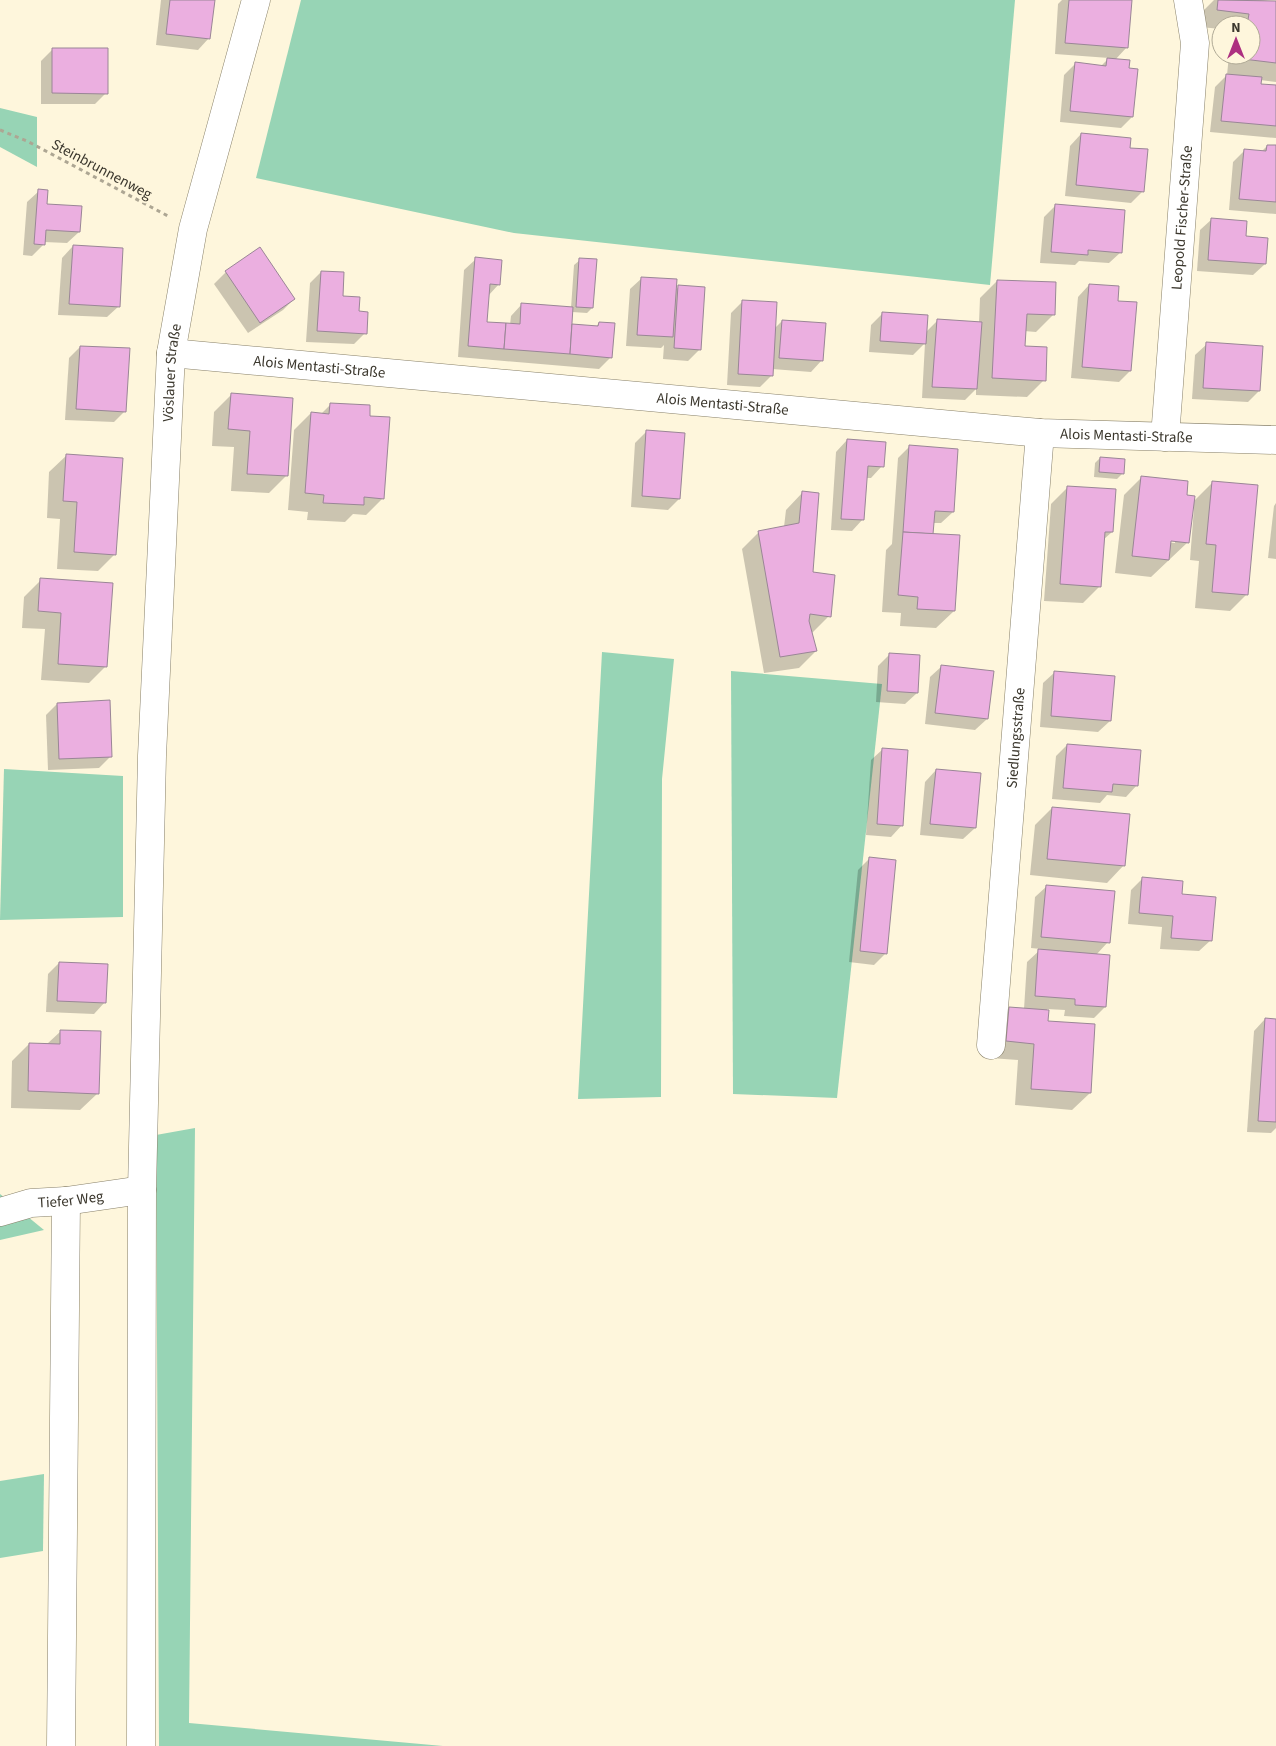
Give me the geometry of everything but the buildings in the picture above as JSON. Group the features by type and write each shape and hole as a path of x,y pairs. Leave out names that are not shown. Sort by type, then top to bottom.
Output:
{"street":[{"name":"Vöslauer Straße","path":"141,1746 142,1190 152,756 171,353 193,230 256,0"},
{"name":"Leopold Fischer-Straße","path":"1165,437 1195,42 1188,0"},
{"name":"Alois Mentasti-Straße","path":"171,353 1040,433 1276,440"},
{"name":"Siedlungsstraße","path":"991,1045 1040,433"},
{"name":"Tiefer Weg","path":"0,1212 31,1203 66,1201 142,1190"},
{"path":"61,1746 66,1201"}],"path":[{"name":"Steinbrunnenweg","path":"0,130 27,141 193,230"}],"green space":[{"path":"301,0 1015,0 990,285 514,233 256,178"},
{"path":"0,108 37,117 37,167 0,147"},
{"path":"602,652 674,659 662,779 661,1097 578,1099"},
{"path":"731,671 882,684 837,1098 733,1094"},
{"path":"4,769 123,776 123,917 0,920"},
{"path":"195,1128 189,1723 443,1746 159,1746 156,1135"},
{"path":"0,1194 44,1230 0,1240"},
{"path":"44,1474 43,1551 0,1558 0,1481"}]}
